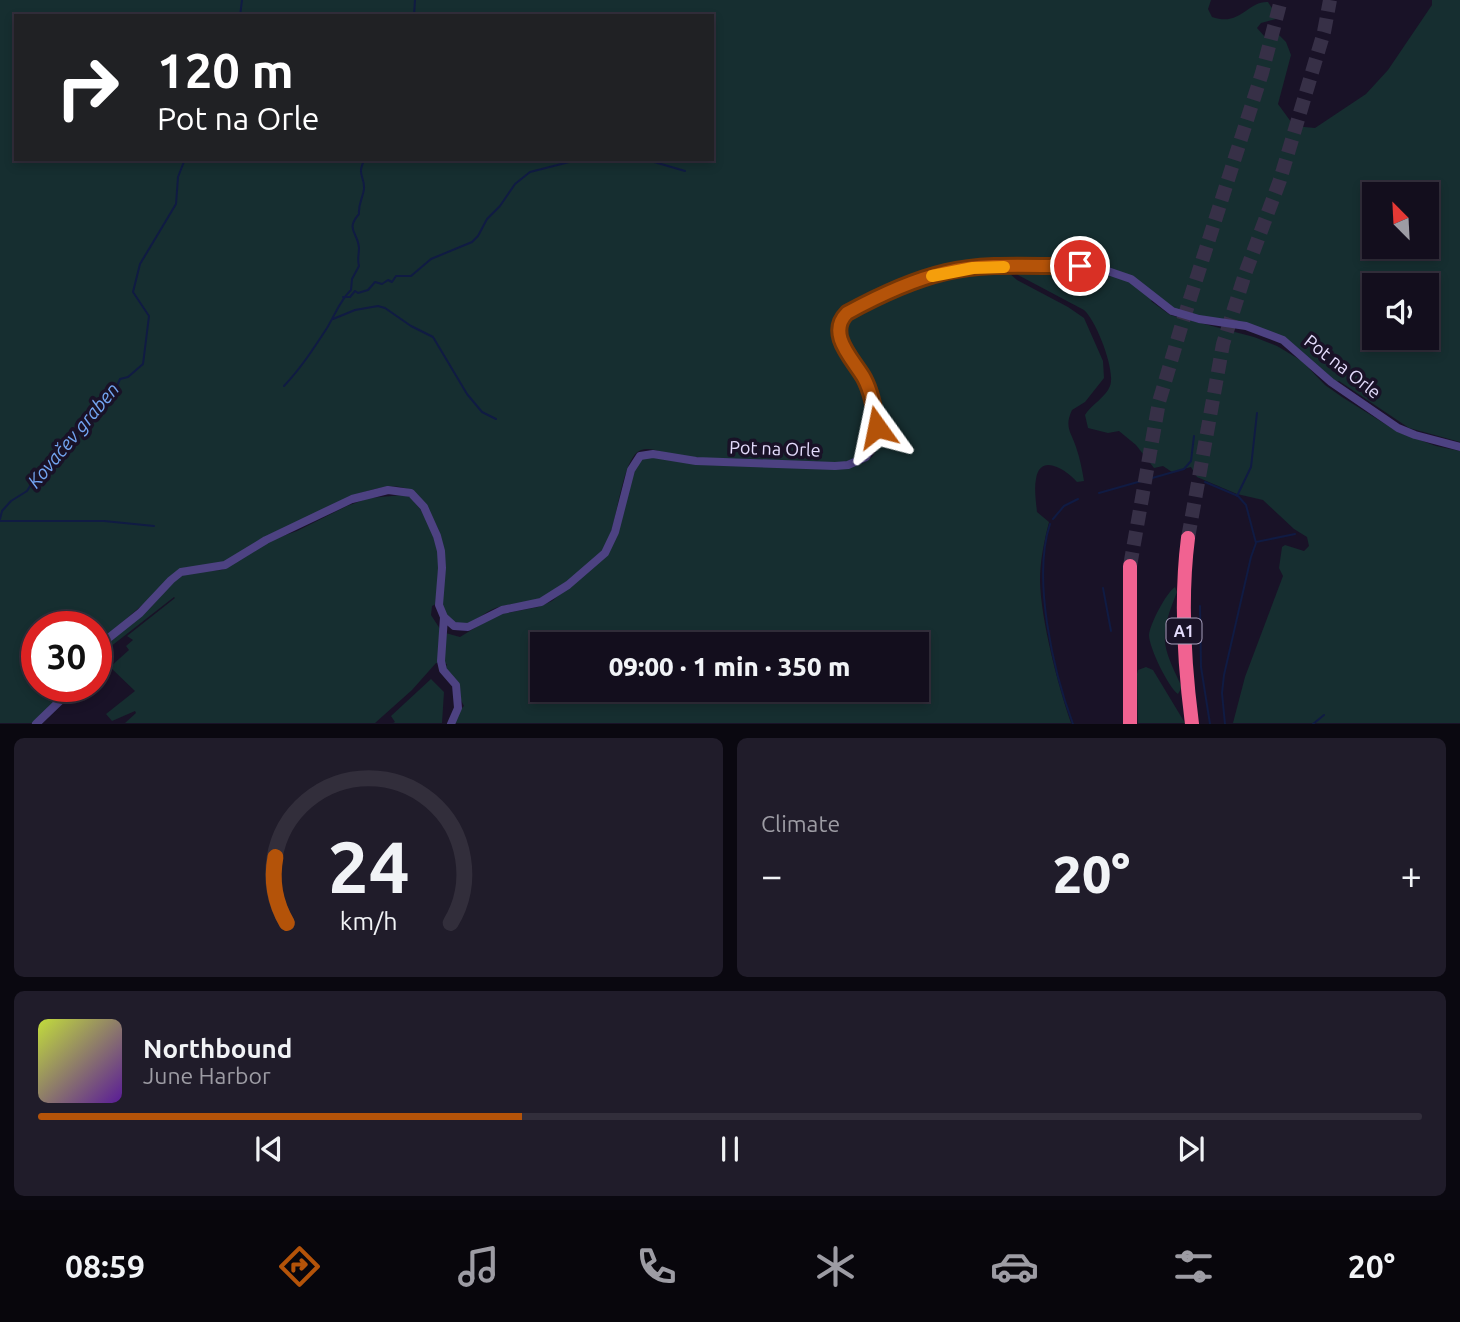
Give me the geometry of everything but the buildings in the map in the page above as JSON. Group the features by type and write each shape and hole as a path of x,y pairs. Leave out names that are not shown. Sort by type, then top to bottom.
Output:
{"highway":[{"name":"A1","path":"1188,538 1184,579 1184,634 1192,723"},
{"path":"1130,566 1130,723"}],"street":[{"name":"Pot na Orle","path":"444,617 454,626 468,627 502,610 541,602 589,568 605,553 615,532 631,470 640,456 653,454 696,461 835,466 848,465 866,457 875,441 875,412 864,378 839,336 842,318 859,306 917,281 947,272 973,268 1080,266 1109,270 1131,279 1172,311 1199,319 1246,326 1283,340 1331,382 1398,428 1460,447"},
{"path":"112,635 140,613 181,572 225,565 266,540 352,499 388,491 404,491 415,496 424,508 437,536 442,568 438,597 444,617 441,661 443,670 456,685 458,708 451,723"},
{"path":"36,723 59,702"}],"green space":[{"path":"0,0 1211,0 1208,9 1212,17 1222,19 1230,19 1254,5 1268,2 1277,16 1276,19 1261,23 1257,28 1265,37 1279,35 1286,42 1291,55 1278,104 1294,126 1315,128 1366,94 1388,70 1432,5 1432,0 1460,0 1460,442 1409,428 1339,381 1336,382 1305,355 1256,331 1179,311 1156,297 1151,301 1170,315 1254,337 1277,346 1302,361 1325,385 1398,432 1436,446 1460,451 1460,723 1233,723 1245,677 1283,576 1279,568 1282,547 1285,545 1304,551 1309,546 1307,537 1294,529 1263,500 1237,494 1197,477 1191,467 1172,472 1163,466 1154,468 1136,445 1119,431 1108,433 1088,428 1085,415 1108,390 1111,379 1108,358 1099,334 1084,310 1018,275 1015,272 1035,270 1014,261 961,266 918,276 841,315 836,328 837,338 864,383 872,420 873,439 866,452 859,457 838,463 698,458 650,449 641,450 628,467 612,529 602,552 596,558 570,581 549,594 532,601 496,608 458,626 446,615 442,606 440,536 423,502 408,489 399,487 367,491 225,563 185,568 112,631 112,611 21,611 21,702 56,702 34,723 0,723"},
{"path":"987,270 997,274 1009,273 1084,318 1103,361 1104,378 1085,402 1072,410 1069,421 1084,481 1077,482 1061,469 1048,465 1038,471 1035,483 1037,512 1049,522 1040,574 1043,615 1071,723 453,723 456,714 464,706 445,670 447,664 436,663 412,690 375,723 125,723 135,711 112,721 106,714 135,691 112,669 112,665 129,650 126,646 133,640 127,636 175,598 112,645 112,638 151,607 172,582 187,573 222,570 269,541 369,498 403,495 410,497 421,510 431,528 439,556 436,604 432,606 431,615 442,632 460,637 496,615 538,607 552,601 606,556 634,469 640,459 650,457 700,465 854,466 864,462 876,451 880,436 879,418 871,385 845,340 844,320 895,292 949,276"},
{"path":"1175,587 1177,592 1167,620 1165,640 1166,650 1182,687 1178,694 1160,667 1149,635 1159,609"},
{"path":"1146,667 1153,670 1185,723 1138,723 1137,674 1138,670"},
{"path":"431,679 444,692 442,723 393,723 395,722 391,716"}],"waterway":[{"name":"Kovačev graben","path":"240,14 242,0"},
{"path":"414,14 415,0"},
{"name":"Kovačev graben","path":"0,519 2,511 11,501 27,491 43,465 105,396 116,388 120,379 128,377 143,364 149,316 133,292 140,264 176,204 178,177 184,161"},
{"path":"284,386 312,350 351,290 352,279 359,266 359,248 353,224 359,214 363,192 361,172 364,161"},
{"path":"343,297 350,297 355,291 358,293 368,290 375,282 382,284 388,280 392,282 396,276 411,276 431,259 472,242 515,184 530,172 573,161"},
{"path":"651,161 685,171"},
{"path":"333,319 355,310 378,306 433,337 467,394 482,412 496,419"},
{"path":"1237,496 1251,467 1257,413"},
{"path":"1099,493 1184,469 1191,461 1194,436"},
{"path":"1205,482 1238,496 1246,505 1256,543 1224,675 1222,693 1225,724"},
{"path":"1053,519 1064,506 1078,499"},
{"path":"0,521 104,521 154,526"},
{"path":"1050,524 1043,571 1047,624 1058,678 1073,724"},
{"path":"1256,542 1295,534"},
{"path":"1103,588 1111,631"},
{"path":"1200,606 1201,667 1210,724"},
{"path":"1313,724 1324,715"}],"tunnel":[{"path":"1130,566 1159,402 1262,73 1281,0"},
{"path":"1188,538 1223,344 1245,274 1280,180 1324,32 1330,0"}],"slow traffic":[{"path":"932,276 973,268 1004,267"}],"route":[{"path":"877,427 869,389 839,336 842,318 847,313 917,281 947,272 973,268 1080,266"}]}
